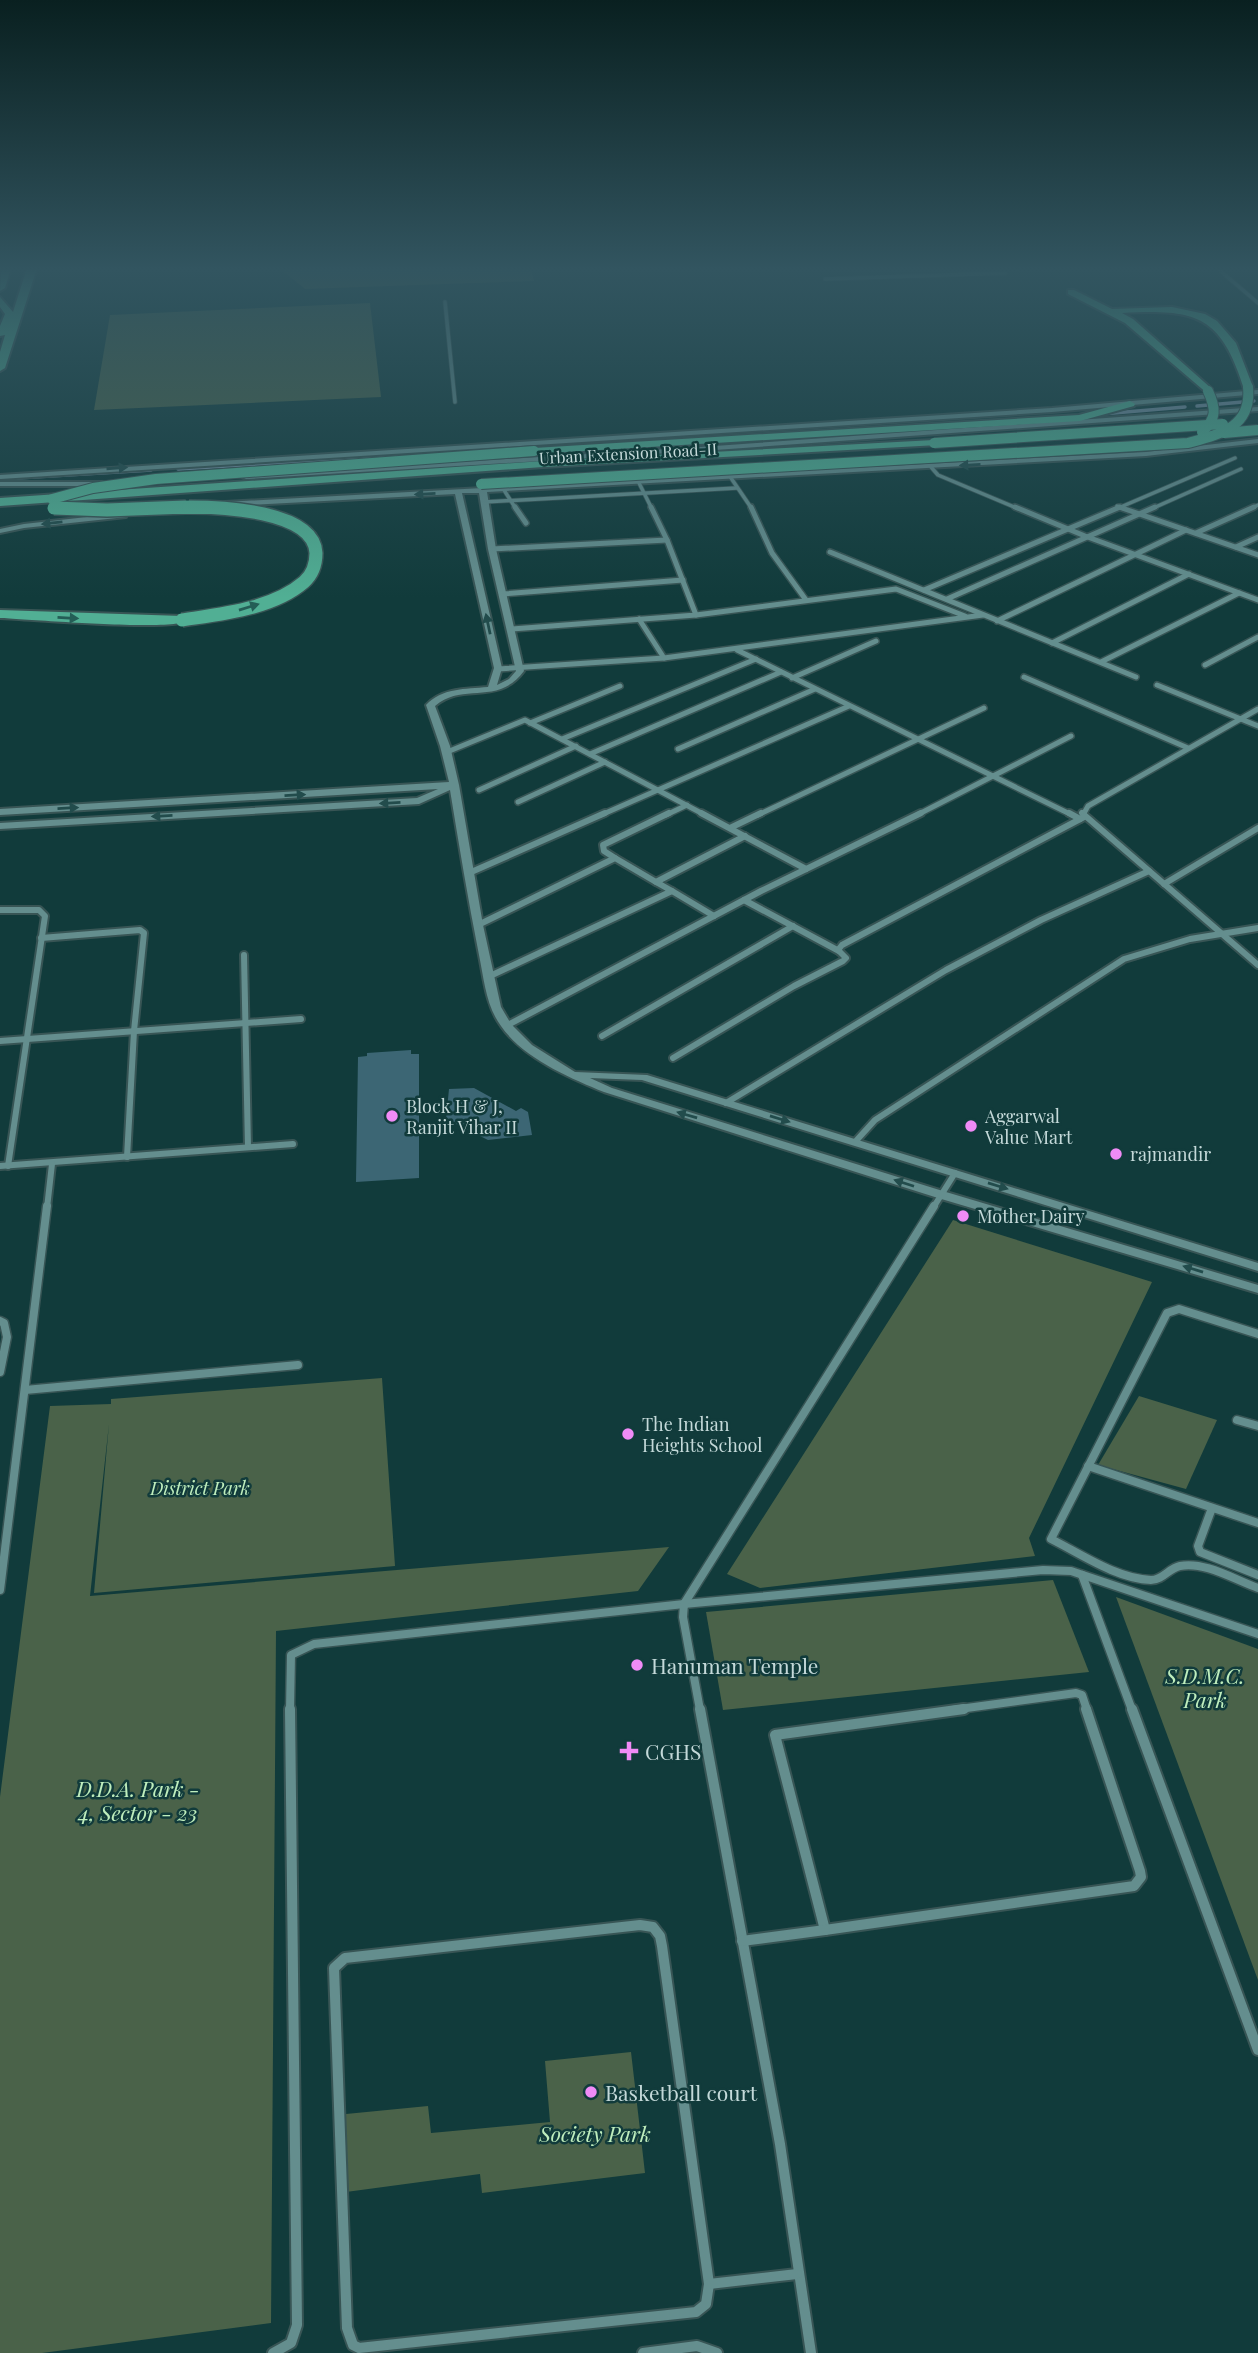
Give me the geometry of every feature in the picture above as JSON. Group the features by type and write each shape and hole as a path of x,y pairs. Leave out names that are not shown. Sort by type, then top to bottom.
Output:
{"highway":[{"path":"1188,443 1214,421 1216,407 1208,391 1192,378"},
{"path":"439,481 481,484 1188,443 1215,435 1235,425 1243,417 1250,404 1246,378"},
{"path":"53,503 82,488 182,477 336,463 867,432 1085,416 1130,404"},
{"path":"1085,435 1105,429 1258,407"},
{"name":"Urban Extension Road-II","path":"0,511 53,503 543,464 1085,435 1258,422"},
{"name":"Urban Extension Road-II","path":"0,502 53,503 439,481 944,452 1258,430"},
{"path":"0,614 153,621 214,616 271,600 293,589 308,577 317,556 310,537 300,529 266,515 241,510 196,507 80,511 53,503"}],"street":[{"path":"453,378 455,402"},
{"path":"0,477 1130,404 1258,392"},
{"path":"1175,400 1208,414"},
{"path":"0,484 241,478 1208,414 1258,407"},
{"path":"0,531 214,505 1146,454 1258,440"},
{"path":"924,590 1235,458"},
{"path":"931,467 938,475 1085,536 1258,600"},
{"path":"946,599 1241,469"},
{"path":"731,478 757,516 772,553 806,600"},
{"path":"639,483 667,540 696,615"},
{"path":"484,502 737,488"},
{"path":"504,490 526,523"},
{"path":"483,491 492,549 520,666 516,679 491,690 446,696 433,701 431,710 447,752 495,1007 506,1026 528,1048 572,1074 643,1101 942,1195 1258,1289"},
{"path":"458,492 498,669 491,690"},
{"path":"1195,533 1258,505"},
{"path":"1117,506 1258,555"},
{"path":"997,621 1186,530"},
{"path":"1236,547 1258,537"},
{"path":"492,549 667,540"},
{"path":"830,552 1136,677"},
{"path":"1052,642 1189,574"},
{"path":"503,594 683,580"},
{"path":"512,629 696,615 896,589 968,617"},
{"path":"1101,662 1239,593"},
{"path":"498,669 664,658 737,650 984,615"},
{"path":"639,619 664,658"},
{"path":"1205,665 1258,636"},
{"path":"792,678 876,641"},
{"path":"737,650 993,777 1082,818 1149,871 1258,965"},
{"path":"562,739 756,659"},
{"path":"590,754 781,672"},
{"path":"1024,677 1188,748"},
{"path":"530,723 620,685"},
{"path":"1157,685 1258,726"},
{"path":"678,749 815,689"},
{"path":"469,873 849,706"},
{"path":"730,828 984,708"},
{"path":"1082,818 1082,813 1088,806 1258,709"},
{"path":"447,752 525,720 806,869"},
{"path":"506,1026 744,900 1071,736"},
{"path":"479,790 576,746"},
{"path":"518,802 605,762"},
{"path":"0,812 454,785"},
{"path":"0,826 419,801 454,785"},
{"path":"687,805 603,845 604,851 714,916"},
{"path":"839,951 842,945 962,879 1082,818"},
{"path":"1164,884 1258,828"},
{"path":"656,882 745,836"},
{"path":"478,925 615,858"},
{"path":"726,1103 946,970 1041,920 1149,871"},
{"path":"490,976 672,891"},
{"path":"673,1058 698,1041 846,958 839,951 744,900"},
{"path":"0,911 33,909 44,913 4,1166 293,1144"},
{"path":"602,1036 793,926"},
{"path":"855,1142 875,1120 1100,973 1142,951 1222,932 1258,928"},
{"path":"41,938 140,930 144,933 134,1031 127,1157"},
{"path":"244,955 248,1147"},
{"path":"0,1041 301,1019"},
{"path":"572,1074 643,1077 1258,1267"},
{"path":"0,1590 52,1164"},
{"path":"811,2353 779,2144 683,1617 684,1604 955,1173"},
{"path":"1258,1334 1180,1309 1170,1311 1051,1539 1121,1571 1152,1581 1165,1576 1177,1566 1195,1566 1258,1588"},
{"path":"0,1321 4,1324 7,1337 0,1371"},
{"path":"26,1390 298,1365"},
{"path":"1237,1420 1258,1426"},
{"path":"1088,1466 1258,1523"},
{"path":"1212,1507 1198,1545 1200,1552 1258,1574"},
{"path":"273,2353 291,2343 298,2325 291,1655 314,1644 684,1604 1043,1570 1062,1570 1082,1575 1258,1634"},
{"path":"1082,1575 1258,2050"},
{"path":"742,1941 825,1930 1134,1886 1141,1877 1140,1871 1082,1695 1076,1693 775,1735 825,1930"},
{"path":"640,1925 653,1927 660,1936 662,1946 709,2284 708,2301 704,2309 696,2312 359,2348 352,2345 348,2340 347,2329 333,1973 338,1962 345,1958 640,1925"},
{"path":"709,2284 797,2274"},
{"path":"643,2353 697,2346 717,2353"}],"green space":[{"path":"99,378 379,378 381,397 94,410"},
{"path":"953,1220 1152,1282 1029,1538 1035,1556 760,1588 727,1574"},
{"name":"D.D.A. Park - 4, Sector - 23","path":"382,1378 395,1566 94,1593 109,1424 90,1596 669,1547 638,1591 276,1631 271,2323 42,2353 0,2353 0,1797 50,1406 111,1404 111,1399"},
{"path":"1139,1396 1217,1420 1186,1489 1098,1465"},
{"path":"1053,1580 1089,1672 723,1710 706,1612"},
{"name":"S.D.M.C. Park","path":"1116,1597 1258,1649 1258,1980"},
{"name":"Society Park","path":"631,2052 645,2173 482,2193 480,2174 346,2192 346,2114 428,2106 431,2133 550,2122 545,2061"}],"building":[{"name":"Block H & J, Ranjit Vihar II","path":"411,1050 411,1054 419,1054 419,1178 356,1182 358,1057 367,1056 367,1053"},
{"path":"474,1088 516,1111 521,1108 528,1112 532,1135 488,1140 446,1119 449,1089"}],"waterway":[{"path":"1197,406 1254,401"},
{"path":"1102,414 1185,407"},
{"path":"529,448 665,440"},
{"path":"178,469 407,455"},
{"path":"0,479 151,470"}],"place":[{"name":"Block H & J, Ranjit Vihar II","path":"392,1116"},
{"name":"Aggarwal Value Mart","path":"971,1126"},
{"name":"rajmandir","path":"1116,1154"},
{"name":"Mother Dairy","path":"963,1216"},
{"name":"The Indian Heights School","path":"628,1434"},
{"name":"Hanuman Temple","path":"637,1665"},
{"name":"CGHS","path":"629,1751"},
{"name":"Basketball court","path":"591,2092"}],"park label":[{"name":"District Park","path":"200,1488"}]}
